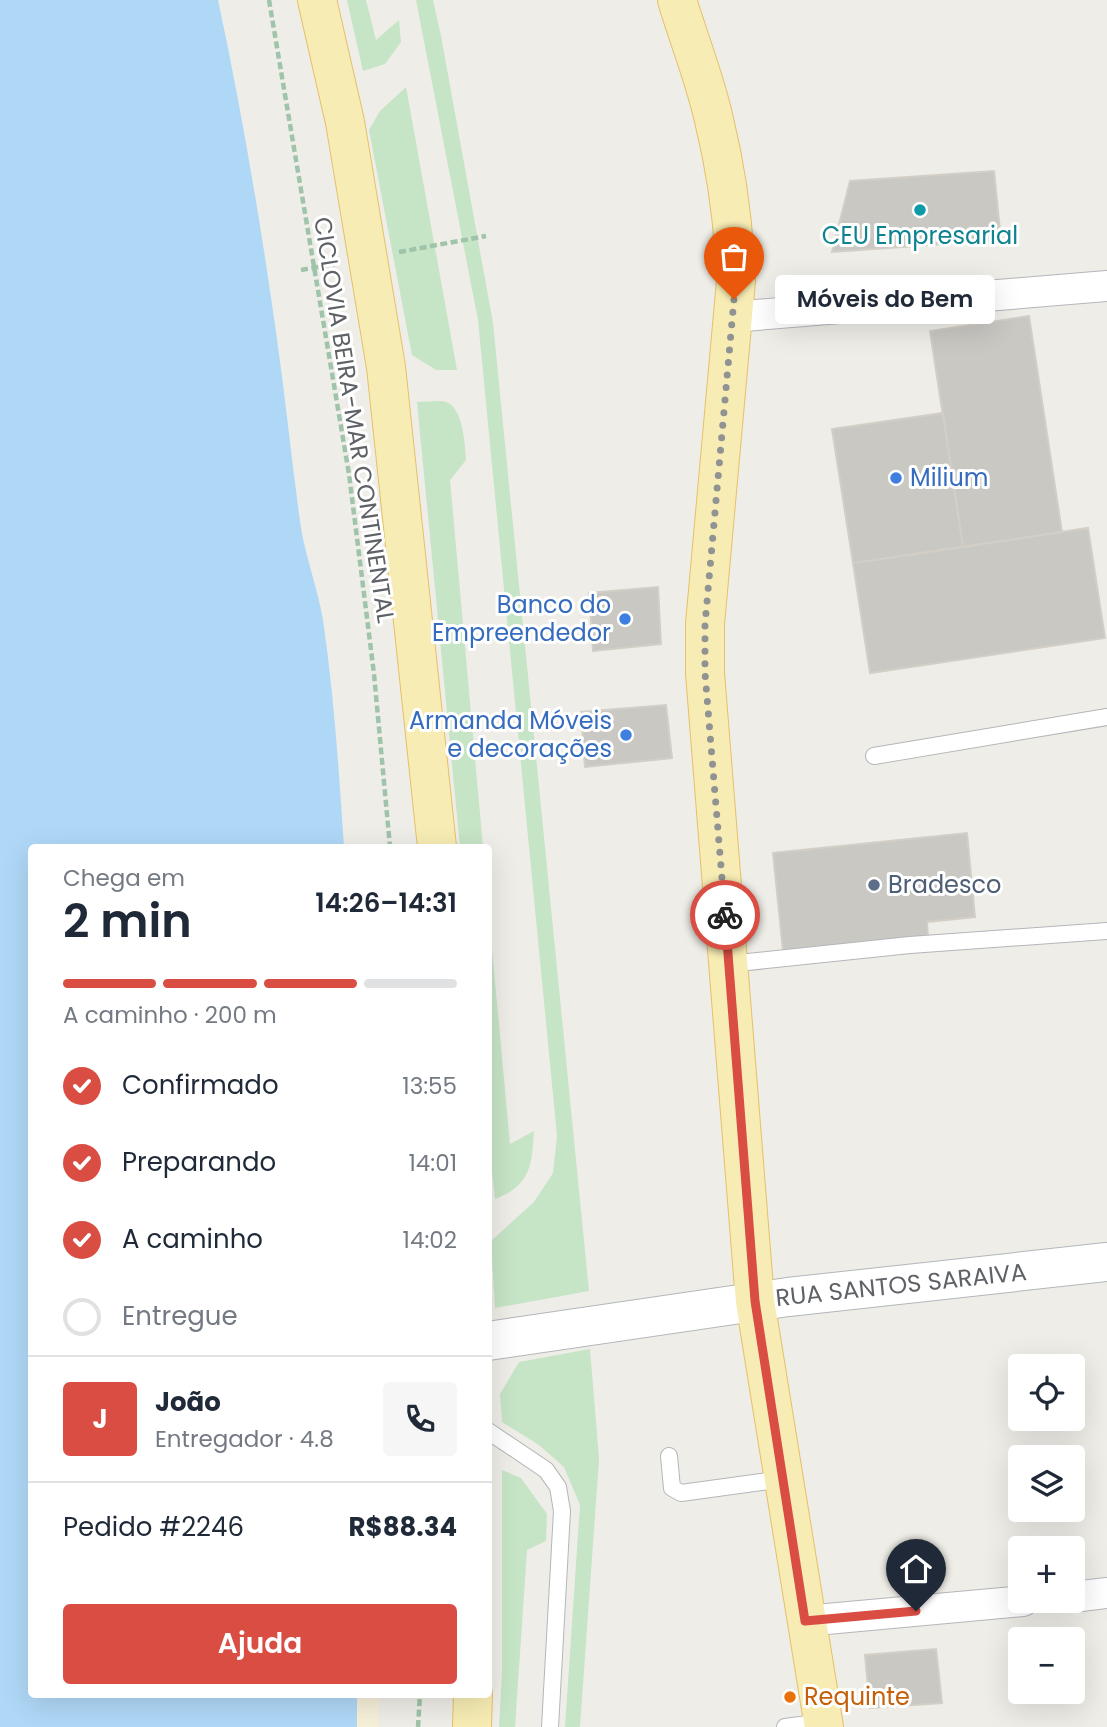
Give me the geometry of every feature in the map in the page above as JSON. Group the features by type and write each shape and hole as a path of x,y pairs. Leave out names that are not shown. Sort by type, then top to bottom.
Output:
{"main road":[{"path":"317,0 345,122 386,367 438,844"},
{"path":"677,0 714,116 726,175 734,245 736,281 705,636 705,673 755,1301 823,1724"},
{"name":"RUA SANTOS SARAIVA","path":"492,1340 755,1301 1107,1262"},
{"path":"472,1727 473,1698"}],"street":[{"path":"733,317 1107,285"},
{"path":"1085,1596 1107,1593"},
{"path":"805,1621 1008,1602"}],"lane":[{"path":"874,757 1107,717"},
{"path":"729,964 910,945 1107,931"},
{"path":"492,1434 546,1470 558,1487 562,1511 550,1727"},
{"path":"669,1456 672,1488 681,1493 783,1479"},
{"path":"785,1727 823,1724"}],"path":[{"name":"CICLOVIA BEIRA-MAR CONTINENTAL","path":"269,0 349,474 374,674 390,844"},
{"path":"418,1727 420,1698"}],"green space":[{"path":"347,0 366,0 376,40 399,20 401,42 385,64 363,71"},
{"path":"416,0 433,0 493,323 589,1291 495,1308 492,1240 534,1202 553,1173 557,1136 478,320"},
{"path":"406,87 457,370 436,370 412,355 369,130 380,111"},
{"path":"443,401 452,405 460,419 464,436 466,460 450,480 483,844 460,844 417,402"},
{"path":"492,948 510,1144 534,1131 527,1173 516,1188 495,1199 492,1172"},
{"path":"590,1349 599,1459 580,1727 565,1727 580,1505 564,1467 539,1445 502,1422 500,1394 519,1362"},
{"path":"502,1470 521,1478 547,1514 546,1541 527,1550 515,1727 499,1727 502,1673"}],"sand":[{"path":"357,1698 379,1698 379,1727 357,1727"}],"water":[{"path":"0,0 218,0 243,126 264,254 301,528 323,620 333,705 344,844 28,844 28,1698 357,1698 357,1727 0,1727"}],"building":[{"name":"CEU Empresarial","path":"994,171 1001,240 832,252 850,181"},
{"path":"1029,316 1062,532 963,547 930,331"},
{"name":"Milium","path":"943,413 963,547 853,563 832,429"},
{"path":"1088,528 1105,638 870,673 853,563"},
{"name":"Banco do Empreendedor","path":"658,587 661,644 593,651 589,593"},
{"name":"Armanda Móveis e decorações","path":"666,705 672,758 585,767 581,712"},
{"name":"Bradesco","path":"967,833 975,917 927,922 928,936 783,951 773,853"},
{"path":"936,1649 942,1703 870,1708 865,1655"}],"way so far":[{"path":"725,915 705,673 705,624 734,299"}],"place":[{"name":"CEU Empresarial","path":"920,210"},
{"name":"Móveis do Bem","path":"734,299"},
{"name":"Milium","path":"896,478"},
{"name":"Banco do Empreendedor","path":"625,619"},
{"name":"Armanda Móveis e decorações","path":"626,735"},
{"name":"Bradesco","path":"874,885"},
{"name":"Requinte","path":"790,1697"}],"route":[{"path":"725,915 755,1301 805,1621 916,1611"}]}
